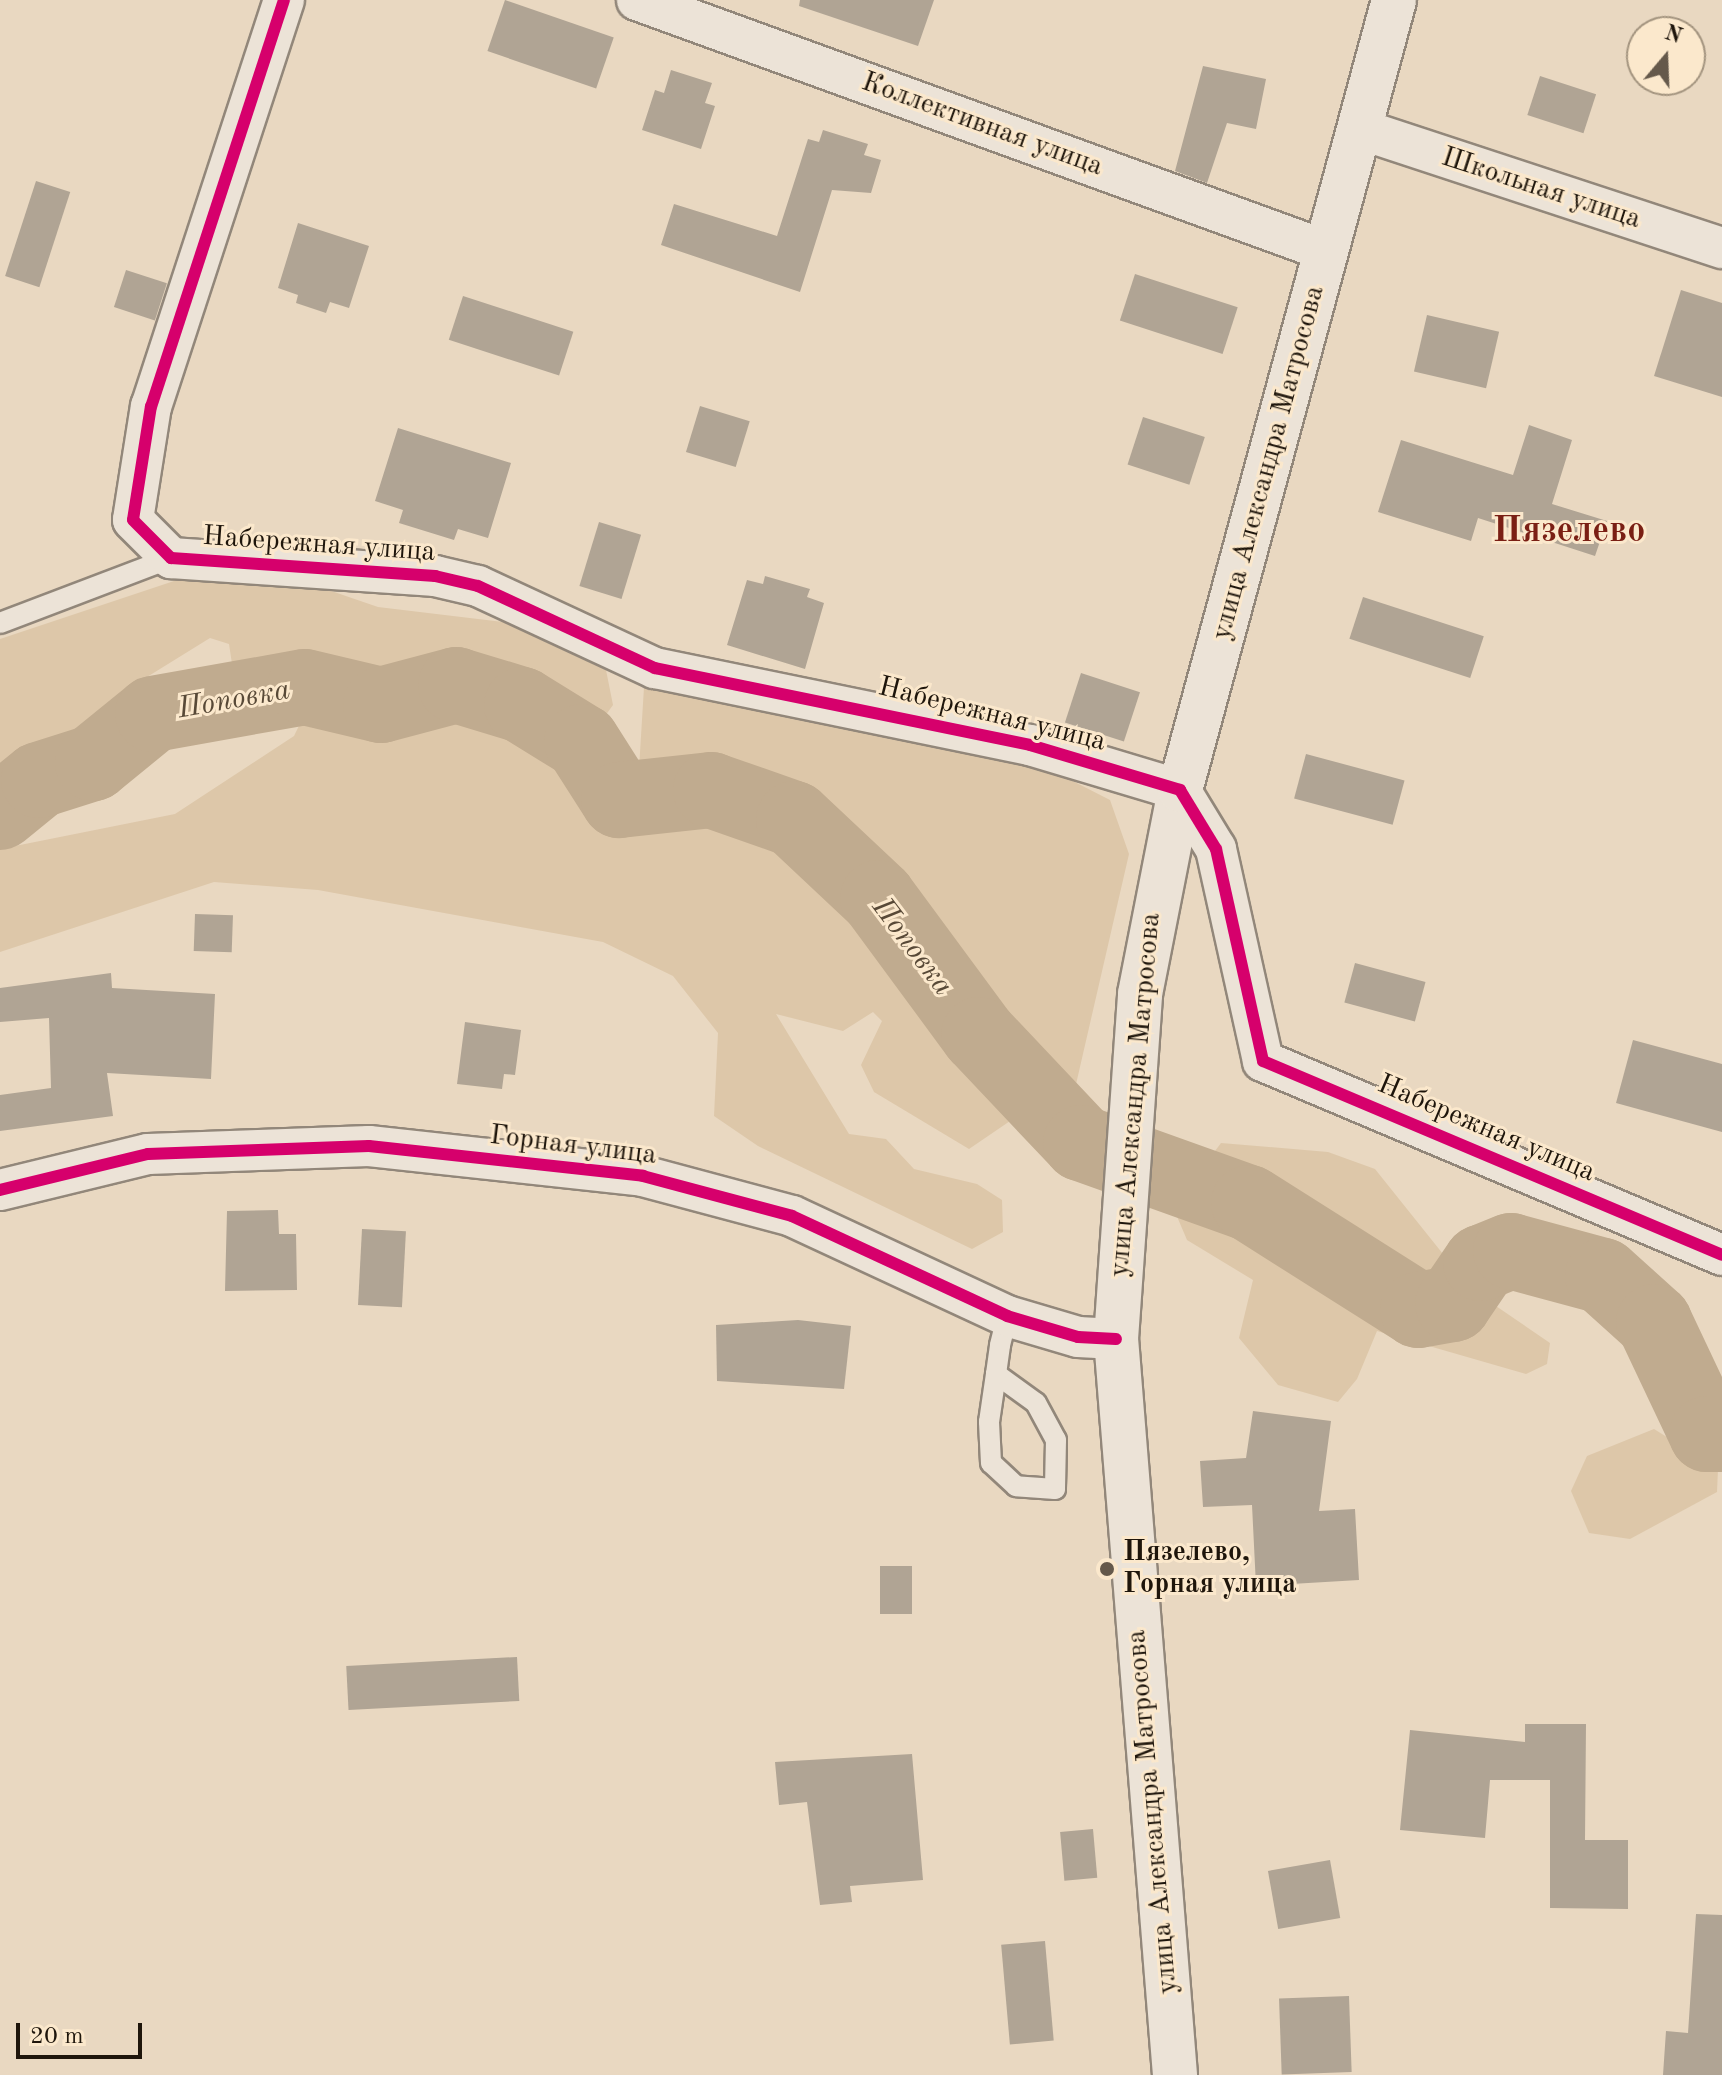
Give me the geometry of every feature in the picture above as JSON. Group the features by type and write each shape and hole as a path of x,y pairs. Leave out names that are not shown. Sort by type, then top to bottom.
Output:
{"main road":[{"name":"улица Александра Матросова","path":"1175,2075 1116,1339 1121,1222 1140,994 1180,790 1394,0"}],"street":[{"path":"171,558 133,520 151,406 284,0"},
{"name":"Коллективная улица","path":"637,0 1327,251"},
{"name":"Школьная улица","path":"1360,129 1722,248"},
{"name":"Набережная улица","path":"171,558 435,576 478,586 655,668 1030,745 1180,790 1216,849 1263,1061 1722,1255"},
{"name":"Горная улица","path":"0,1190 148,1154 369,1146 643,1176 792,1216 1007,1316 1078,1337 1116,1339"}],"lane":[{"path":"0,623 171,558"},
{"path":"996,1374 1036,1403 1056,1440 1055,1489 1016,1486 991,1463 996,1374 1007,1316"}],"shaded area":[{"path":"177,580 305,582 378,607 503,622 606,670 613,705 597,727 570,742 571,765 625,805 727,811 741,799 735,774 705,764 659,777 639,769 644,687 1004,746 1110,800 1129,854 1071,1106 1041,1129 1013,1119 969,1149 874,1092 861,1065 882,1021 873,1012 843,1031 776,1014 849,1134 886,1139 914,1169 977,1184 1002,1200 1003,1232 972,1249 758,1146 714,1116 718,1033 673,976 603,942 318,890 214,882 0,952 0,849 175,814 294,736 310,703 296,681 234,677 229,644 210,638 126,690 102,732 0,802 0,639"},
{"path":"1221,1143 1328,1152 1375,1169 1471,1289 1550,1343 1547,1364 1526,1374 1377,1331 1357,1379 1338,1402 1278,1385 1239,1338 1253,1280 1187,1240 1173,1207"},
{"path":"1654,1429 1718,1469 1717,1492 1630,1539 1589,1533 1571,1491 1587,1456"}],"building":[{"path":"505,0 614,37 596,88 487,51"},
{"path":"800,0 934,0 918,46 799,6"},
{"path":"1203,66 1266,79 1256,129 1227,123 1207,183 1175,171"},
{"path":"671,70 712,83 705,103 715,106 701,149 642,130 655,90 664,93"},
{"path":"1540,76 1596,94 1583,133 1527,115"},
{"path":"823,130 868,144 864,155 881,160 871,193 832,190 800,292 661,245 674,204 777,236 808,139 819,142"},
{"path":"36,181 70,192 39,287 5,276"},
{"path":"298,223 369,246 349,308 330,302 326,313 296,303 298,295 278,288"},
{"path":"126,270 167,283 155,320 114,307"},
{"path":"1135,274 1238,307 1223,354 1120,321"},
{"path":"1681,290 1722,303 1722,397 1654,376"},
{"path":"463,296 573,332 559,376 449,340"},
{"path":"1427,315 1499,332 1486,388 1414,372"},
{"path":"700,406 750,421 736,467 686,452"},
{"path":"1143,417 1205,437 1189,485 1128,465"},
{"path":"1529,425 1572,440 1552,504 1607,521 1595,556 1478,518 1471,541 1378,512 1401,440 1513,475"},
{"path":"398,428 511,463 488,538 458,529 454,540 399,523 403,510 375,501"},
{"path":"599,522 641,535 621,599 579,586"},
{"path":"765,576 810,589 807,597 824,603 805,669 727,645 747,580 763,584"},
{"path":"1363,597 1484,636 1470,678 1349,639"},
{"path":"1081,673 1140,692 1124,742 1065,722"},
{"path":"1306,754 1405,780 1393,825 1294,798"},
{"path":"195,914 233,915 232,952 194,951"},
{"path":"1355,963 1426,982 1415,1021 1344,1003"},
{"path":"111,973 112,988 215,994 211,1079 107,1073 113,1116 0,1131 0,1095 51,1088 49,1018 0,1022 0,988"},
{"path":"465,1022 521,1030 515,1075 504,1074 502,1089 457,1084"},
{"path":"1633,1040 1722,1064 1722,1132 1616,1103"},
{"path":"278,1210 279,1234 296,1234 297,1290 225,1291 227,1211"},
{"path":"362,1229 406,1231 402,1307 358,1305"},
{"path":"798,1320 851,1326 844,1389 717,1381 716,1325"},
{"path":"1253,1411 1331,1421 1319,1511 1355,1509 1359,1580 1256,1586 1252,1505 1203,1507 1200,1461 1246,1458"},
{"path":"880,1566 912,1566 912,1614 880,1614"},
{"path":"517,1657 519,1701 349,1710 346,1666"},
{"path":"1525,1724 1586,1724 1585,1840 1628,1840 1628,1909 1550,1908 1550,1780 1490,1780 1485,1838 1400,1830 1410,1730 1525,1742"},
{"path":"912,1754 923,1880 850,1886 852,1902 820,1905 807,1802 779,1805 775,1762"},
{"path":"1093,1829 1097,1878 1064,1881 1060,1832"},
{"path":"1330,1860 1340,1918 1278,1929 1268,1871"},
{"path":"1696,1914 1722,1915 1722,2075 1663,2075 1666,2031 1688,2033"},
{"path":"1045,1941 1054,2041 1010,2044 1001,1945"},
{"path":"1349,1996 1352,2072 1282,2074 1279,1998"}],"waterway":[{"name":"Поповка","path":"0,812 39,780 93,763 153,714 305,687 381,705 456,685 522,705 582,742 619,800 711,790 794,819 878,898 979,1035 1081,1143 1249,1203 1418,1310 1453,1304 1481,1263 1511,1251 1603,1276 1654,1322 1707,1434 1722,1434"}],"cycle path":[{"path":"284,0 151,406 133,520 171,558 435,576 478,586 655,668 1030,745 1180,790 1216,849 1263,1061 1722,1255"},
{"path":"0,1190 148,1154 369,1146 643,1176 792,1216 1007,1316 1078,1337 1116,1339"}],"place":[{"name":"Пязелево, Горная улица","path":"1107,1569"}],"district":[{"name":"Пязелево","path":"1569,533"}]}
